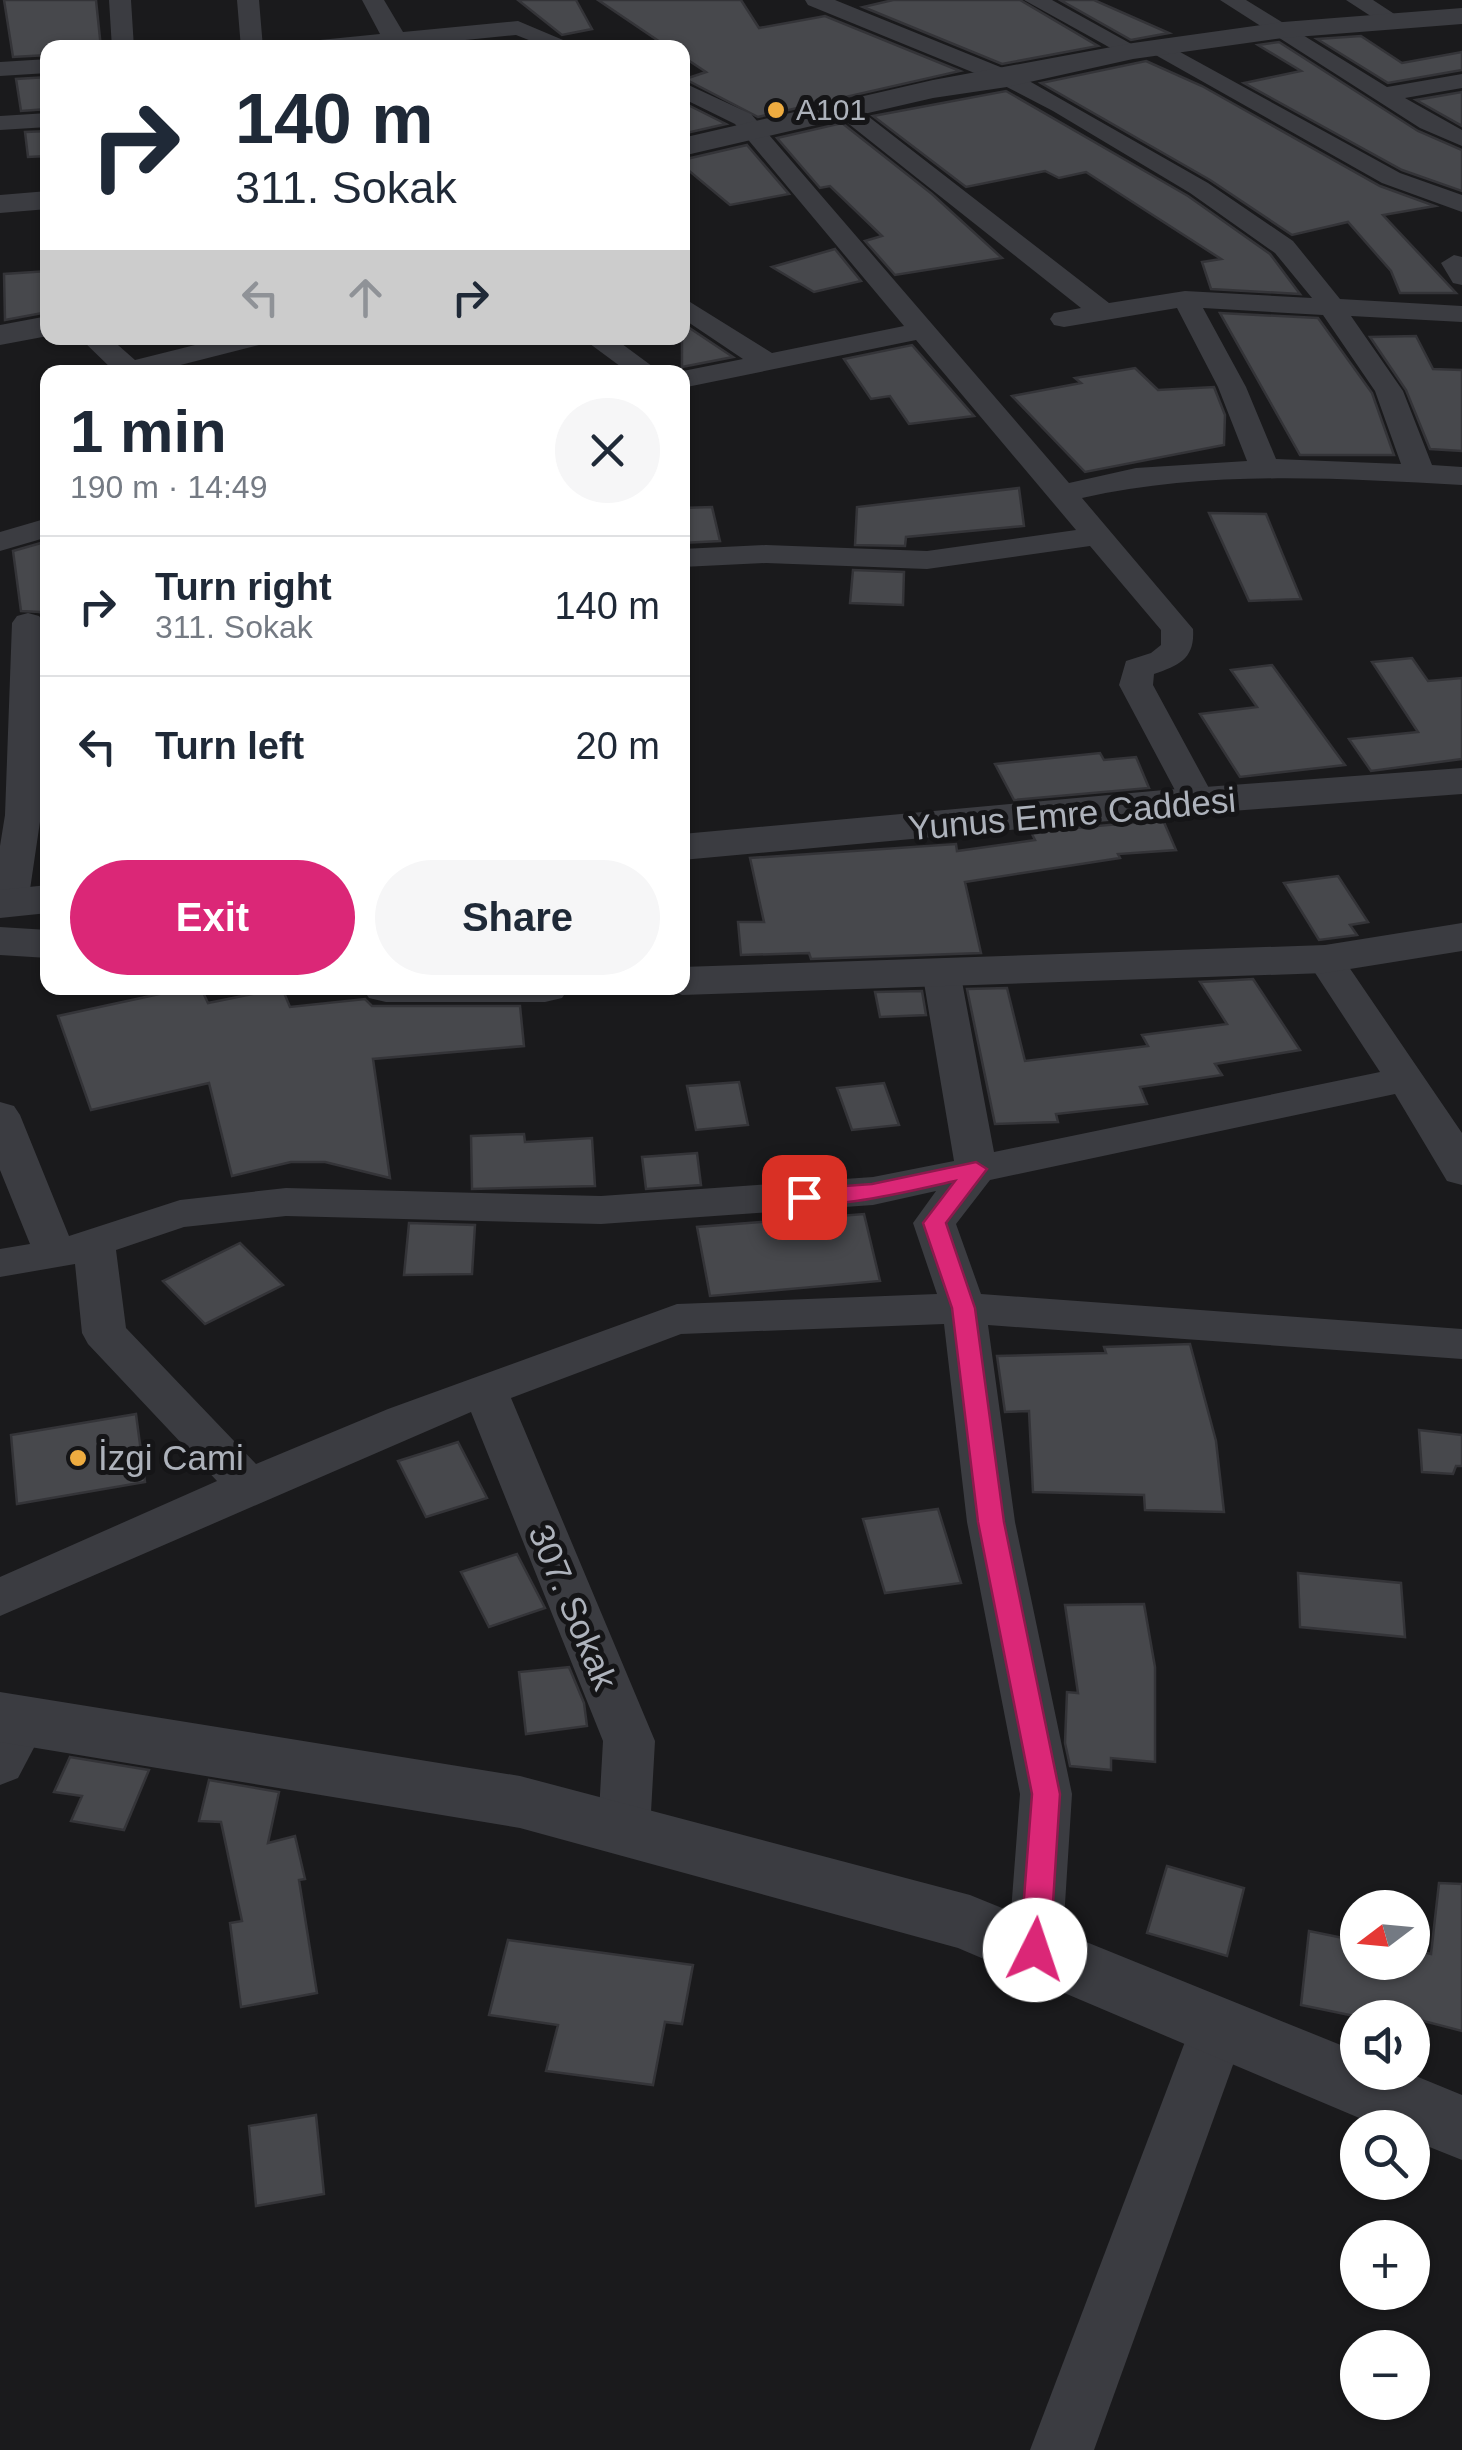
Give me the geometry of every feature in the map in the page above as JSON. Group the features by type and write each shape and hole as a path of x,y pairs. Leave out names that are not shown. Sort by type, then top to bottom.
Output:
{"street":[{"path":"120,0 123,40"},
{"path":"248,0 251,40"},
{"path":"373,0 390,32 399,40"},
{"path":"509,0 518,28"},
{"path":"816,0 1006,78 1199,188 1284,247 1331,305 1390,391 1420,474"},
{"path":"1035,0 1146,50 1391,178 1462,204"},
{"path":"1231,0 1462,138"},
{"path":"1357,0 1391,19"},
{"path":"690,145 843,108 1146,50 1282,30 1462,16"},
{"path":"432,40 518,28 550,40"},
{"path":"0,69 40,66"},
{"path":"1385,95 1462,82"},
{"path":"690,93 743,119 1177,629 1178,648 1164,660 1138,668 1136,684 1198,801"},
{"path":"843,108 1103,312"},
{"path":"0,123 40,120"},
{"path":"0,204 40,201"},
{"path":"1185,300 1232,387 1265,469"},
{"path":"1064,319 1185,300 1462,314"},
{"path":"690,310 764,361"},
{"path":"0,335 40,328"},
{"path":"690,378 924,330"},
{"path":"102,345 123,365"},
{"path":"156,365 227,345"},
{"path":"606,345 636,365"},
{"path":"1062,494 1136,477 1265,469 1462,476"},
{"path":"0,542 40,530"},
{"path":"690,558 766,554 928,560 1097,536"},
{"path":"25,624 23,815 14,912 40,936"},
{"name":"Yunus Emre Caddesi","path":"690,846 1462,781"},
{"path":"690,982 1325,958 1462,938"},
{"path":"1325,958 1451,1148 1462,1172"},
{"path":"941,972 976,1169 934,1223 964,1308 991,1522 1046,1794 1035,1950"},
{"path":"0,1262 77,1248 180,1214 286,1202 601,1210 872,1192 1406,1079"},
{"path":"0,1115 44,1232 77,1248 104,1333 250,1488"},
{"path":"0,1598 68,1564 404,1420 677,1319 964,1308 1462,1344"},
{"name":"307. Sokak","path":"485,1390 629,1741 624,1830"},
{"path":"8,1734 520,1802 970,1923 1462,2128"},
{"path":"1062,2450 1219,2026"}],"building":[{"path":"4,0 96,0 100,40 40,40 40,55 13,57"},
{"path":"518,0 576,0 592,29 562,35"},
{"path":"598,0 741,0 759,28 825,16 960,71 758,117 690,82 690,77 706,72 690,61 690,40 657,40"},
{"path":"893,0 1020,0 1098,46 1002,64 863,7"},
{"path":"1060,0 1094,0 1169,33 1131,40"},
{"path":"1361,36 1402,63 1462,52 1462,70 1388,83 1317,39"},
{"path":"1279,42 1418,131 1462,150 1462,191 1402,170 1244,83 1301,71 1258,45"},
{"path":"1146,61 1202,86 1380,186 1435,206 1383,215 1456,293 1400,293 1391,271 1348,222 1292,235 1210,180 1041,83"},
{"path":"40,78 40,110 21,111 16,79"},
{"path":"1006,91 1188,196 1270,254 1300,294 1211,289 1202,262 1221,259 1086,172 1059,178 1045,171 966,187 873,116"},
{"path":"1462,92 1462,126 1416,100"},
{"path":"690,106 726,124 690,132"},
{"path":"842,123 932,194 1002,258 895,275 865,241 882,236 830,186 820,188 777,138"},
{"path":"40,131 40,156 28,157 25,132"},
{"path":"747,145 789,194 730,205 690,172 690,158"},
{"path":"835,249 861,281 814,292 772,267"},
{"path":"40,272 40,313 5,320 4,274"},
{"path":"1220,313 1318,318 1372,393 1394,455 1300,455"},
{"path":"690,328 733,357 690,365 682,365 682,345 690,345"},
{"path":"1416,336 1433,369 1462,370 1462,451 1430,449 1406,390 1370,337"},
{"path":"912,345 974,416 909,424 890,396 871,399 844,359"},
{"path":"1135,368 1158,390 1214,387 1225,415 1224,445 1085,472 1012,396 1081,383 1075,378"},
{"path":"1019,488 1024,526 906,537 905,546 855,545 857,507"},
{"path":"712,507 720,541 690,543 690,508"},
{"path":"1209,513 1266,514 1301,599 1249,601"},
{"path":"40,543 40,612 21,611 13,551"},
{"path":"853,570 904,572 903,605 850,603"},
{"path":"1412,658 1428,681 1462,678 1462,759 1371,771 1349,739 1418,732 1372,662"},
{"path":"1272,665 1345,765 1240,777 1200,714 1257,707 1231,670"},
{"path":"1100,753 1104,760 1136,757 1149,788 1014,800 995,764"},
{"path":"1163,820 1176,850 1118,854 1120,858 965,882 981,953 811,959 809,953 741,955 738,922 764,922 750,858 956,844 957,851 1035,840 1031,832"},
{"path":"1338,876 1368,922 1350,925 1357,935 1319,940 1284,883"},
{"path":"1253,979 1300,1050 1215,1064 1222,1075 1140,1087 1147,1104 1056,1114 1058,1122 995,1124 967,989 1007,988 1025,1061 1148,1046 1142,1035 1227,1024 1200,982"},
{"path":"922,991 926,1015 880,1017 875,992"},
{"path":"155,995 204,995 208,1003 247,995 285,995 290,1007 365,999 372,1006 520,1006 524,1046 373,1059 390,1178 325,1162 291,1162 232,1176 209,1083 91,1110 58,1016"},
{"path":"739,1082 748,1125 696,1130 687,1086"},
{"path":"884,1083 899,1125 852,1130 837,1088"},
{"path":"524,1134 525,1142 592,1138 595,1186 472,1189 471,1136"},
{"path":"697,1153 701,1185 646,1189 642,1157"},
{"path":"864,1214 880,1281 710,1296 697,1227"},
{"path":"409,1223 475,1225 472,1274 404,1275"},
{"path":"240,1243 283,1285 205,1324 163,1281"},
{"path":"1190,1344 1216,1441 1224,1512 1145,1510 1144,1495 1033,1492 1029,1411 1005,1412 997,1356 1106,1353 1104,1347"},
{"name":"İzgi Cami","path":"136,1414 145,1482 17,1504 11,1435"},
{"path":"1419,1430 1462,1435 1462,1466 1456,1466 1453,1474 1422,1472"},
{"path":"458,1442 487,1498 426,1517 398,1461"},
{"path":"938,1509 961,1583 885,1593 863,1519"},
{"path":"517,1554 545,1608 489,1627 461,1572"},
{"path":"1298,1573 1401,1583 1405,1637 1300,1627"},
{"path":"1144,1604 1155,1667 1155,1762 1111,1758 1111,1770 1070,1766 1065,1743 1067,1692 1078,1693 1065,1605"},
{"path":"569,1667 584,1703 587,1726 526,1734 519,1672"},
{"path":"70,1757 149,1770 124,1830 71,1821 82,1796 54,1792"},
{"path":"209,1780 279,1792 268,1843 295,1836 305,1879 299,1880 317,1993 241,2007 230,1923 242,1921 221,1822 199,1821"},
{"path":"1167,1866 1244,1888 1227,1956 1147,1933"},
{"path":"1439,1883 1462,1884 1462,2031 1430,2023 1430,2000 1340,2000 1340,2013 1301,2005 1309,1931 1340,1937 1340,1980 1430,1980"},
{"path":"508,1940 693,1965 682,2024 665,2022 653,2085 546,2071 558,2025 489,2015"},
{"path":"316,2115 324,2194 256,2206 249,2126"}],"place":[{"name":"A101","path":"776,110"},
{"name":"İzgi Cami","path":"78,1458"}],"route":[{"path":"804,1197 872,1192 976,1169 934,1223 964,1308 991,1522 1046,1794 1035,1950"}]}
